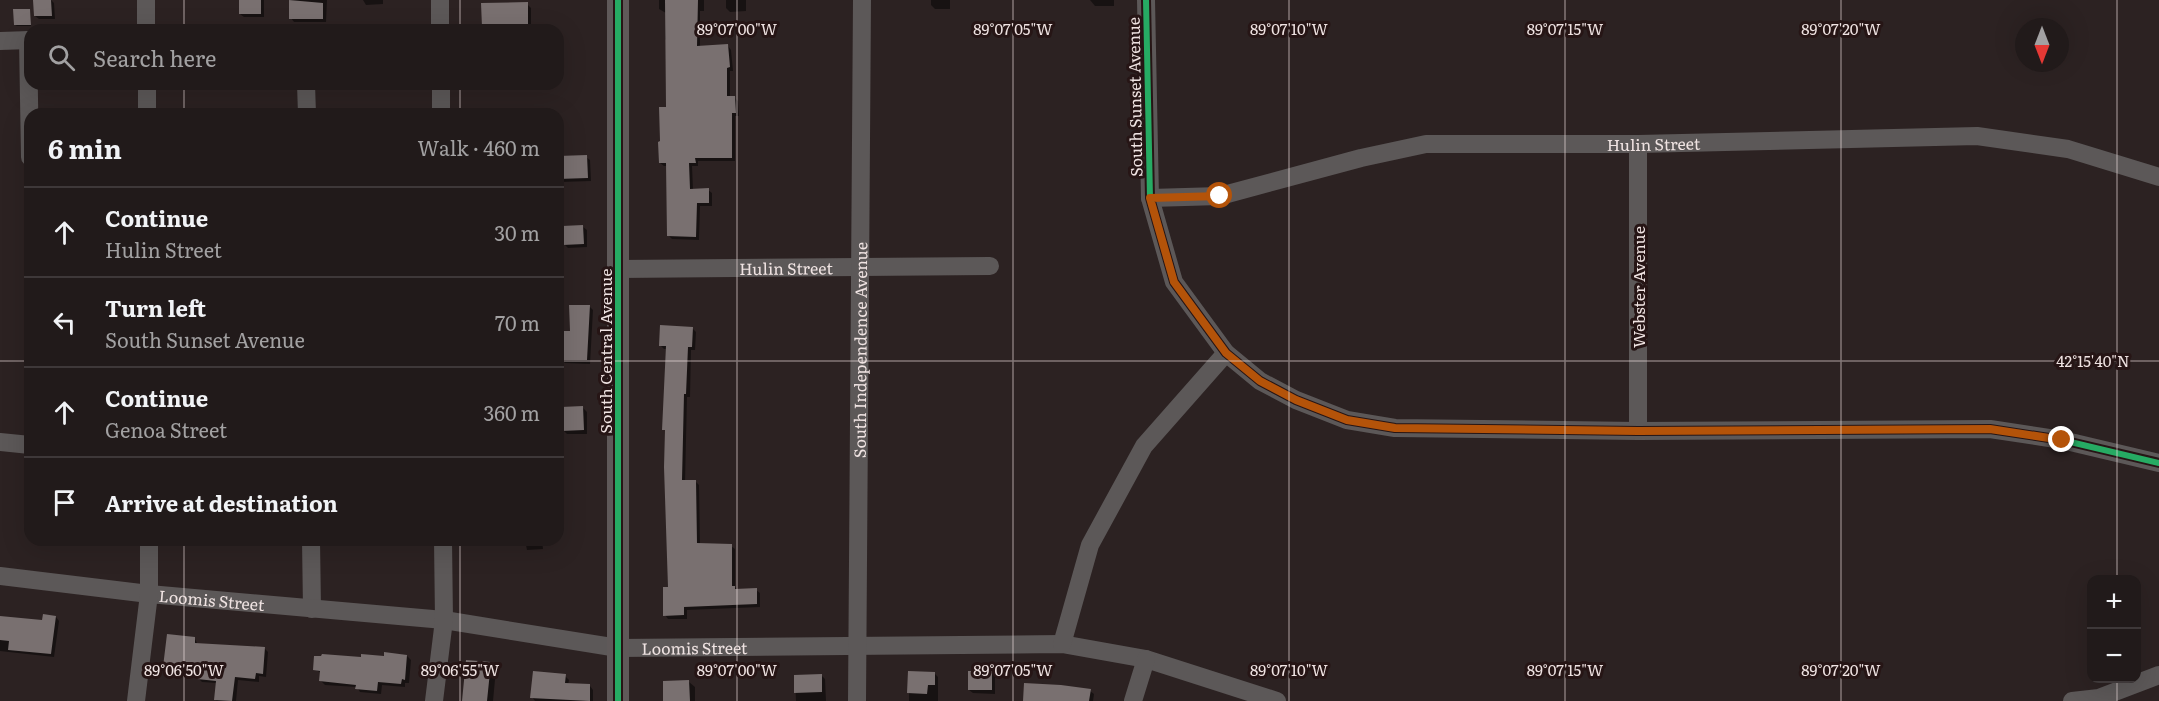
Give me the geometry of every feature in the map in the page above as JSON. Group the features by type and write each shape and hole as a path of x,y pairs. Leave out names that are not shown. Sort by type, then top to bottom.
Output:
{"main road":[{"name":"South Central Avenue","path":"618,0 618,701"}],"street":[{"path":"146,0 146,24"},
{"path":"440,0 440,24"},
{"name":"South Independence Avenue","path":"857,701 862,0"},
{"name":"South Sunset Avenue","path":"1146,0 1150,198 1174,282 1226,353 1260,381 1287,395 1347,420 1395,428 1638,431 1990,429 2062,440 2159,463"},
{"path":"0,41 24,40"},
{"path":"29,90 30,108"},
{"path":"147,90 147,108"},
{"path":"306,90 307,108"},
{"path":"441,90 441,108"},
{"name":"Hulin Street","path":"1150,198 1220,196 1361,158 1426,144 1638,144 1977,136 2068,149 2159,177"},
{"name":"Webster Avenue","path":"1638,144 1638,431"},
{"name":"Hulin Street","path":"618,269 990,266"},
{"path":"1062,644 1090,545 1144,446 1226,353"},
{"path":"0,442 24,444"},
{"path":"136,701 149,594 149,546"},
{"path":"311,546 312,609"},
{"path":"434,701 444,620 443,546"},
{"name":"Loomis Street","path":"0,576 149,594 444,620 618,648 1062,644 1146,659 1277,701"},
{"path":"1133,701 1146,659"},
{"path":"2072,701 2099,698 2159,675"}],"building":[{"path":"33,0 51,0 52,16 34,16"},
{"path":"239,0 261,0 261,14 239,14"},
{"path":"289,0 323,3 323,19 289,19"},
{"path":"665,0 698,0 697,46 728,44 730,67 727,68 727,96 735,96 736,113 732,113 732,158 695,158 696,163 689,163 690,189 709,188 709,203 697,203 696,237 667,236 666,163 659,163 658,142 660,141 659,107 666,107"},
{"path":"528,2 528,24 482,24 481,3"},
{"path":"13,9 30,9 31,24 14,25"},
{"path":"587,155 588,178 564,179 564,156"},
{"path":"583,225 584,244 564,245 564,226"},
{"path":"569,305 590,305 587,360 564,360 564,331 570,331"},
{"path":"660,325 693,327 692,347 688,347 686,394 684,394 682,480 696,480 697,543 732,544 732,586 735,586 735,589 757,588 757,604 684,607 684,615 663,616 663,587 668,587 665,430 662,430 666,346 659,346"},
{"path":"583,406 584,430 564,431 564,407"},
{"path":"43,614 56,616 51,654 8,650 9,641 0,640 0,616 42,620"},
{"path":"167,634 195,637 195,643 265,647 263,674 256,673 255,679 235,677 232,701 214,700 216,681 197,679 197,670 163,667"},
{"path":"384,652 407,655 405,680 402,679 401,684 378,682 377,691 355,689 356,685 319,681 320,671 313,670 314,656 322,654 361,657 361,654 384,656"},
{"path":"466,660 491,662 487,701 462,701"},
{"path":"533,671 566,674 565,683 590,684 590,701 530,698"},
{"path":"908,671 935,672 935,685 928,685 927,694 907,693"},
{"path":"968,671 992,671 992,690 968,690"},
{"path":"822,674 822,692 794,693 794,675"},
{"path":"689,680 690,701 663,701 663,681"},
{"path":"1024,683 1091,689 1089,701 1023,701"}],"cycle path":[{"path":"618,0 618,701"},
{"path":"1146,0 1150,198 1174,282 1226,353 1260,381 1296,400 1347,420 1395,428 1638,431 1990,429 2062,440 2159,463"}],"route":[{"path":"1220,196 1150,198 1174,282 1226,353 1260,381 1296,400 1347,420 1395,428 1638,431 1990,429 2062,440"}]}
